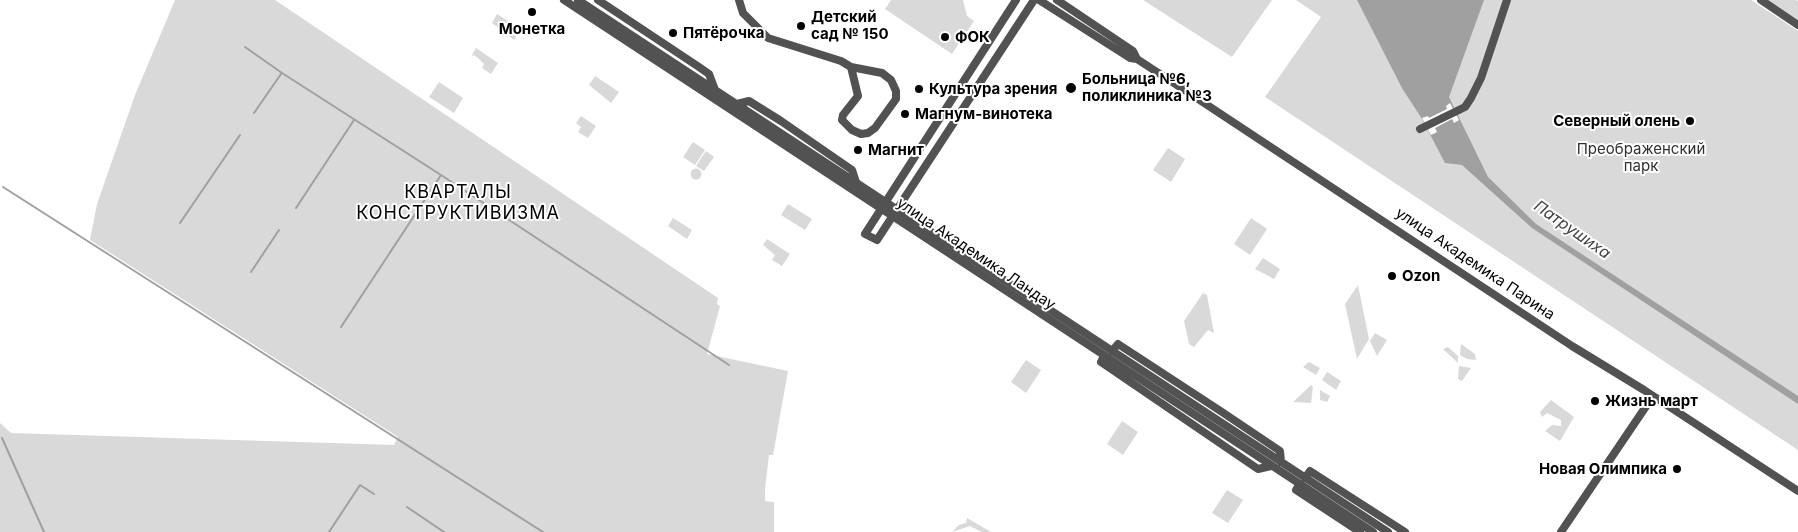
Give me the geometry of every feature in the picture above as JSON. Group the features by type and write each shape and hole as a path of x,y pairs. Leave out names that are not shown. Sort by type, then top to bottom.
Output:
{"street":[{"name":"улица Академика Ландау","path":"564,0 895,212 1115,347 1281,462 1388,532"},
{"path":"578,0 715,90"},
{"path":"598,0 709,74 715,90"},
{"path":"739,0 743,13 768,38 841,61 851,66 882,74 891,80 896,91 896,100 868,133 861,134 852,130 842,120 842,115 858,96 851,66"},
{"path":"1016,0 865,234 877,240 1034,0"},
{"name":"улица Академика Парина","path":"1039,0 1130,58 1138,59"},
{"name":"улица Академика Парина","path":"1057,0 1133,51 1138,59 1564,340 1798,491"},
{"path":"1420,129 1465,107 1481,78 1507,0"},
{"path":"1761,0 1798,24"},
{"name":"улица Академика Ландау","path":"715,90 737,104 749,101 788,125 852,170 856,182 884,205"},
{"name":"улица Академика Ландау","path":"895,212 1103,359 1271,466 1297,487 1373,532"},
{"path":"1560,532 1653,396"},
{"path":"1305,478 1310,470 1404,532"},
{"path":"1297,487 1312,500 1360,532"}],"green space":[{"path":"175,0 275,0 718,298 717,304 720,306 707,354 788,371 773,455 769,455 765,489 765,501 774,502 774,532 0,532 0,423 11,433 394,445 398,437 90,240 97,204 135,95"},
{"name":"ФОК","path":"891,0 963,0 967,16 974,21 952,54 885,9"},
{"path":"1143,0 1272,0 1232,57"},
{"name":"Преображенский парк","path":"1296,0 1751,0 1798,31 1798,450 1265,97 1321,17"},
{"path":"1764,0 1798,1 1798,22"},
{"path":"497,14 521,29 514,40 492,23"},
{"path":"476,48 498,63 491,74 482,68 484,64 479,59 474,55 471,57"},
{"path":"595,76 619,92 611,103 589,85"},
{"path":"439,82 463,98 454,113 429,97"},
{"path":"581,116 596,126 588,138 578,132 581,127 576,123"},
{"path":"693,142 705,150 695,165 683,157"},
{"path":"1168,148 1185,159 1171,182 1153,170"},
{"path":"706,151 714,157 704,171 696,166"},
{"path":"694,169 698,169 701,174 700,178 694,179 691,176 691,172"},
{"path":"788,204 812,219 805,230 781,215"},
{"path":"673,218 692,230 687,239 668,226"},
{"path":"1251,218 1267,229 1250,255 1234,244"},
{"path":"767,239 790,254 782,266 772,260 775,255 763,245"},
{"path":"1263,258 1280,269 1274,279 1255,269"},
{"path":"1358,285 1369,339 1357,359 1345,304"},
{"path":"1203,293 1207,295 1214,333 1208,330 1194,347 1189,344 1184,321"},
{"path":"1375,333 1387,340 1377,356 1370,341"},
{"path":"1461,344 1475,354 1476,360 1467,359 1460,355"},
{"path":"1448,347 1458,356 1458,363 1443,349"},
{"path":"1026,360 1041,370 1026,393 1011,382"},
{"path":"1309,362 1320,368 1316,375 1303,367"},
{"path":"1459,366 1471,368 1462,381 1458,379"},
{"path":"1327,372 1341,381 1336,390 1322,380"},
{"path":"1311,385 1313,387 1311,403 1293,402"},
{"path":"1320,390 1330,396 1327,402 1320,400"},
{"path":"1551,400 1574,417 1560,441 1545,431 1552,425 1561,426 1561,420 1547,413 1542,417 1540,412"},
{"path":"1122,421 1138,432 1123,455 1107,444"},
{"path":"1227,490 1243,500 1228,523 1212,513"},
{"path":"967,518 991,532 982,532 970,526 952,532 959,525 966,523"}],"shaded area":[{"path":"1357,0 1484,0 1449,97 1488,177 1536,224 1798,396 1798,404 1532,228 1462,165 1445,163 1422,119 1402,88"}],"pier":[{"path":"1450,103 1459,120 1454,123 1452,119 1435,128 1437,132 1431,135 1422,118 1428,116 1429,118 1447,109 1446,106"}],"waterway":[{"path":"245,47 729,365"},
{"path":"254,113 281,74"},
{"path":"296,208 354,120"},
{"path":"180,223 240,135"},
{"path":"341,327 441,175"},
{"path":"3,187 543,532"},
{"path":"251,272 279,230"},
{"path":"2,438 44,532"},
{"path":"329,532 360,485 374,494"},
{"path":"407,507 444,532"}],"place":[{"name":"Монетка","path":"532,12"},
{"name":"Детский сад № 150","path":"801,26"},
{"name":"Пятёрочка","path":"673,33"},
{"name":"ФОК","path":"945,37"},
{"name":"Больница №6, поликлиника №3","path":"1071,88"},
{"name":"Культура зрения","path":"919,89"},
{"name":"Магнум-винотека","path":"905,114"},
{"name":"Северный олень","path":"1690,121"},
{"name":"Магнит","path":"858,150"},
{"name":"Ozon","path":"1392,276"},
{"name":"Жизнь март","path":"1595,401"},
{"name":"Новая Олимпика","path":"1677,469"}],"district":[{"name":"КВАРТАЛЫ КОНСТРУКТИВИЗМА","path":"458,203"}],"water label":[{"name":"Патрушиха","path":"1572,230"}]}
